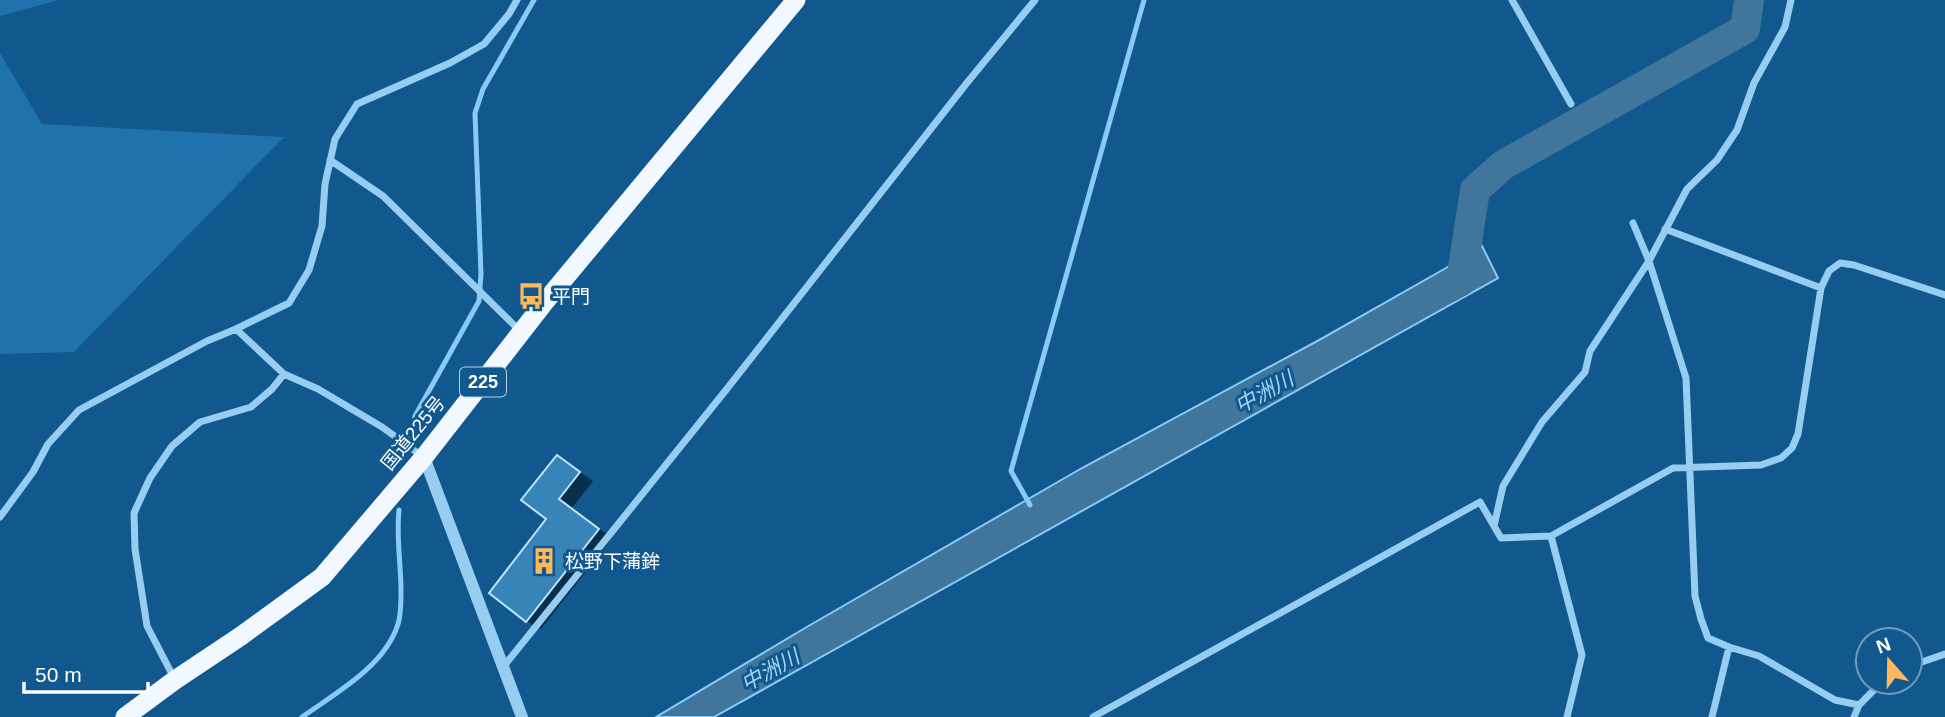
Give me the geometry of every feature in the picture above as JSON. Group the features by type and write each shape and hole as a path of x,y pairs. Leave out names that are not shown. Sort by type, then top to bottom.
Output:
{"highway":[{"name":"国道225号","path":"125,717 322,577 424,457 521,332 796,0"}],"street":[{"path":"0,517 33,472 48,444 79,410 207,341 236,330 289,303 310,270 322,226 325,184 335,139 357,104 450,63 484,44 517,0"},
{"path":"504,666 718,400 966,83 1035,0"},
{"path":"1512,0 1571,104"},
{"path":"1494,527 1503,486 1542,422 1585,372 1590,351 1649,261 1687,189 1717,160 1737,130 1754,83 1785,27 1791,0"},
{"path":"330,160 383,196 521,332"},
{"path":"1633,223 1649,261 1686,378 1695,596 1708,638 1759,656 1835,700 1859,705"},
{"path":"1665,229 1821,288"},
{"path":"1093,717 1480,502 1501,538 1551,536 1674,468 1761,465 1782,458 1792,448 1798,434 1821,288 1829,271 1840,264 1854,265 1945,295"},
{"path":"236,330 284,374 318,389 382,427 424,457 522,717"},
{"path":"175,680 147,626 135,549 134,513 150,478 172,446 201,422 251,407 272,389 284,374"},
{"path":"1551,536 1582,655 1567,717"},
{"path":"1712,717 1730,647"},
{"path":"1924,661 1945,654"},
{"path":"1854,717 1859,705 1868,696"}],"shaded area":[{"path":"0,0 59,0 0,16"},
{"path":"0,53 42,124 284,137 74,352 0,354"}],"water":[{"path":"1482,246 1498,278 714,717 656,717 1082,468 1321,339"}],"building":[{"name":"松野下蒲鉾","path":"557,455 580,472 559,499 599,529 526,622 489,593 546,519 521,500"}],"waterway":[{"path":"411,436 415,416 479,301 481,274 475,113 483,89 534,0"},
{"path":"1030,505 1011,471 1144,0"},
{"name":"中洲川","path":"1448,288 1461,281 1475,190 1503,165 1745,29 1749,0"},
{"path":"302,717 371,666 392,639 401,608 399,510"}],"place":[{"name":"平門","path":"531,296"},
{"name":"松野下蒲鉾","path":"544,561"}]}
